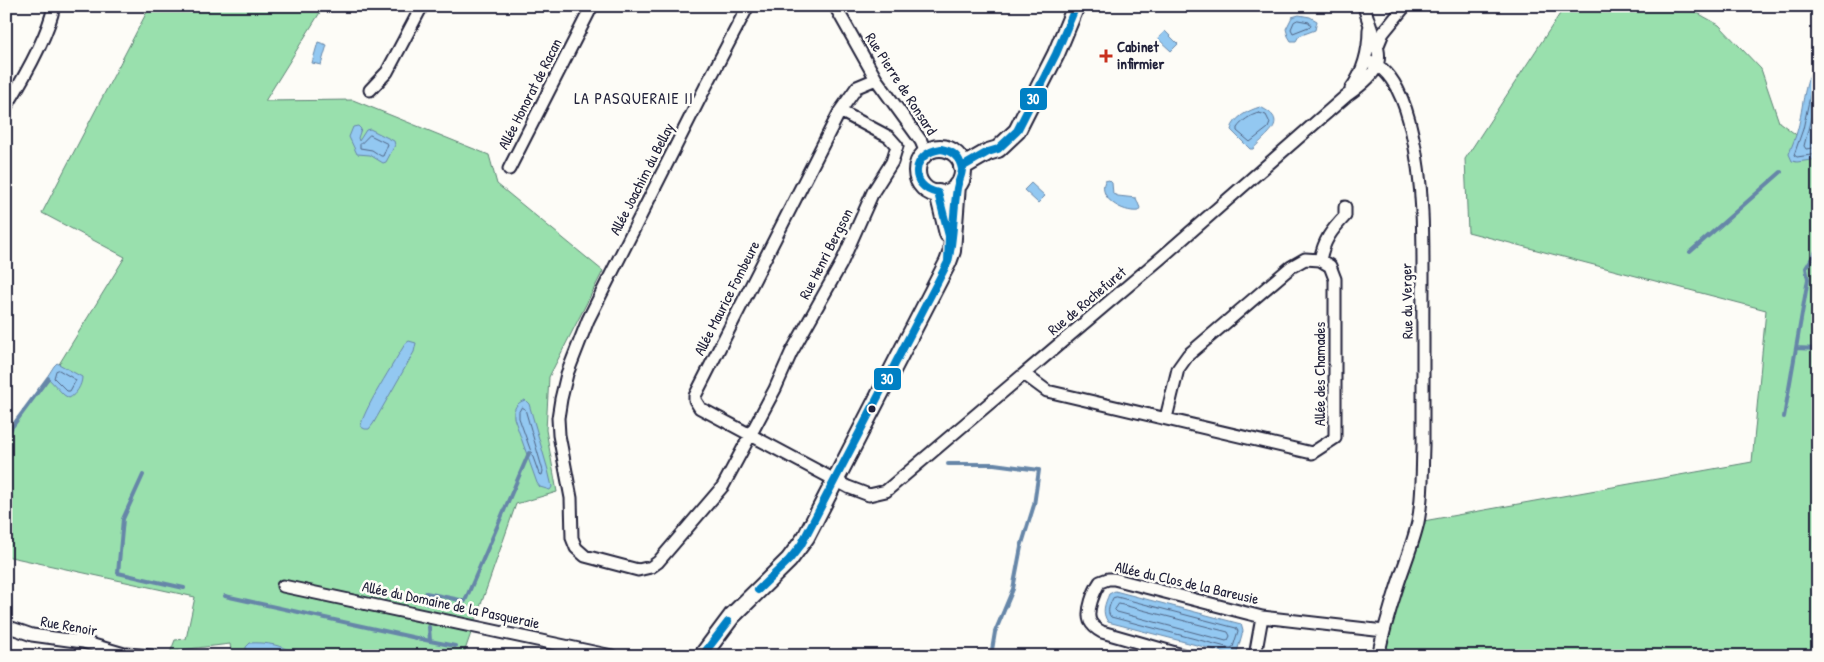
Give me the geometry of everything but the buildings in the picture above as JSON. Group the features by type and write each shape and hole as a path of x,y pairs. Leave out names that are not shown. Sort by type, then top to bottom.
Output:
{"street":[{"path":"6,107 17,90 45,32 54,6"},
{"path":"370,90 387,72 422,6"},
{"name":"Allée Honorat de Racan","path":"509,169 592,6"},
{"name":"Allée Joachim du Bellay","path":"748,6 588,320 567,374 558,418 560,444 571,498 572,538 580,554 638,570 651,567 658,562 717,495 750,435"},
{"name":"Rue Pierre de Ronsard","path":"835,6 876,79 921,140 926,153"},
{"path":"962,167 998,149 1017,131 1056,54 1076,6"},
{"path":"1364,6 1369,27 1378,45"},
{"path":"1369,27 1365,61 1378,65 1380,38 1405,6"},
{"path":"1369,27 1385,26 1394,20"},
{"name":"Rue de Rochefuret","path":"1346,96 1359,76 1365,61"},
{"name":"Rue de Rochefuret","path":"836,480 863,494 874,495 886,491 1346,96 1366,82 1378,65"},
{"name":"Rue du Verger","path":"1378,65 1396,87 1409,120 1416,153 1420,193 1424,387 1422,493 1418,522 1378,656"},
{"name":"Allée Maurice Fombeure","path":"836,480 700,408 695,400 696,390 840,111 857,87 876,79"},
{"name":"Rue Henri Bergson","path":"750,435 775,389 791,353 841,264 873,192 892,162 896,151 897,146 889,137 840,111"},
{"path":"702,656 732,616 781,568 801,545 948,262 952,250 957,185 962,174 962,167 958,158 949,150 935,149 926,153 919,163 918,177 924,187 931,192 938,193 952,190 957,185"},
{"path":"938,193 952,250"},
{"path":"1166,418 1178,369 1188,355 1291,267 1305,259 1320,260 1323,245 1333,229 1345,216 1345,207"},
{"name":"Allée des Chamades","path":"1024,374 1047,392 1312,452 1336,438 1335,279 1330,266 1320,260"},
{"name":"Allée du Clos de la Bareusie","path":"1186,656 1096,629 1089,616 1092,600 1100,582 1108,578 1114,578 1262,617 1384,631"},
{"name":"Allée du Domaine de la Pasqueraie","path":"283,586 612,656"},
{"name":"Allée du Clos de la Bareusie","path":"1255,656 1262,617"},
{"name":"Rue Renoir","path":"6,626 32,635 83,642 129,655 152,656"}],"green space":[{"path":"150,6 324,6 265,101 353,100 489,155 497,184 603,271 549,377 546,430 557,492 516,504 463,656 358,656 357,651 320,656 232,656 230,644 170,653 175,640 186,639 195,597 6,556 6,434 53,374 125,257 42,213"},
{"path":"1565,6 1685,6 1719,25 1761,69 1779,122 1818,151 1818,656 1378,656 1418,522 1752,462 1766,310 1468,232 1465,159"}],"water":[{"path":"1299,15 1310,17 1317,21 1315,30 1299,36 1296,41 1291,41 1286,29 1292,17"},
{"path":"1165,31 1178,44 1171,51 1158,39"},
{"path":"318,42 327,45 321,65 312,63"},
{"path":"1818,63 1818,159 1792,161 1789,154 1797,131 1807,84 1813,68"},
{"path":"1260,107 1274,117 1275,122 1269,133 1253,149 1250,149 1231,130 1238,118"},
{"path":"358,126 361,129 359,141 366,130 370,129 394,141 395,145 386,162 383,163 370,155 357,154 349,137 353,127"},
{"path":"1109,180 1112,183 1113,194 1136,198 1140,208 1138,211 1125,210 1108,198 1104,187 1105,181"},
{"path":"1031,183 1045,196 1038,203 1024,190"},
{"path":"409,341 416,343 414,352 373,424 369,429 361,427 372,399 405,344"},
{"path":"57,363 82,377 78,389 69,398 47,377"},
{"path":"525,400 529,404 548,470 552,487 550,490 540,487 537,483 514,418 516,407"},
{"path":"1115,591 1241,624 1243,631 1237,652 1231,654 1108,622 1104,611 1105,605 1109,594"},
{"path":"250,643 275,645 287,649 296,656 249,656 246,652 246,647"}],"waterway":[{"path":"1690,252 1781,172"},
{"path":"1784,417 1808,279 1806,268 1818,248"},
{"path":"1796,348 1818,349"},
{"path":"6,435 48,378"},
{"path":"427,604 426,593 465,601 529,453"},
{"path":"948,464 994,464 1039,470 1034,505 1021,547 1013,589 995,632 991,656"},
{"path":"143,475 123,519 118,573 184,588"},
{"path":"225,596 430,641 429,627"},
{"path":"430,641 455,646"}],"transit line":[{"name":"30","path":"962,167 988,152 998,149 1017,131 1056,54 1076,6"},
{"name":"30","path":"941,149 955,155 960,161 962,169 957,188 948,262 949,236 938,193 928,190 922,184 917,170 919,163 924,157 931,152 941,149"},
{"name":"30","path":"789,560 801,545 948,262"},
{"name":"30","path":"758,590 789,560"},
{"name":"30","path":"758,590 789,560"},
{"name":"30","path":"702,656 728,622"},
{"name":"30","path":"702,656 728,622"}],"place":[{"name":"Cabinet infirmier","path":"1106,56"}],"district":[{"name":"LA PASQUERAIE II","path":"634,98"}]}
